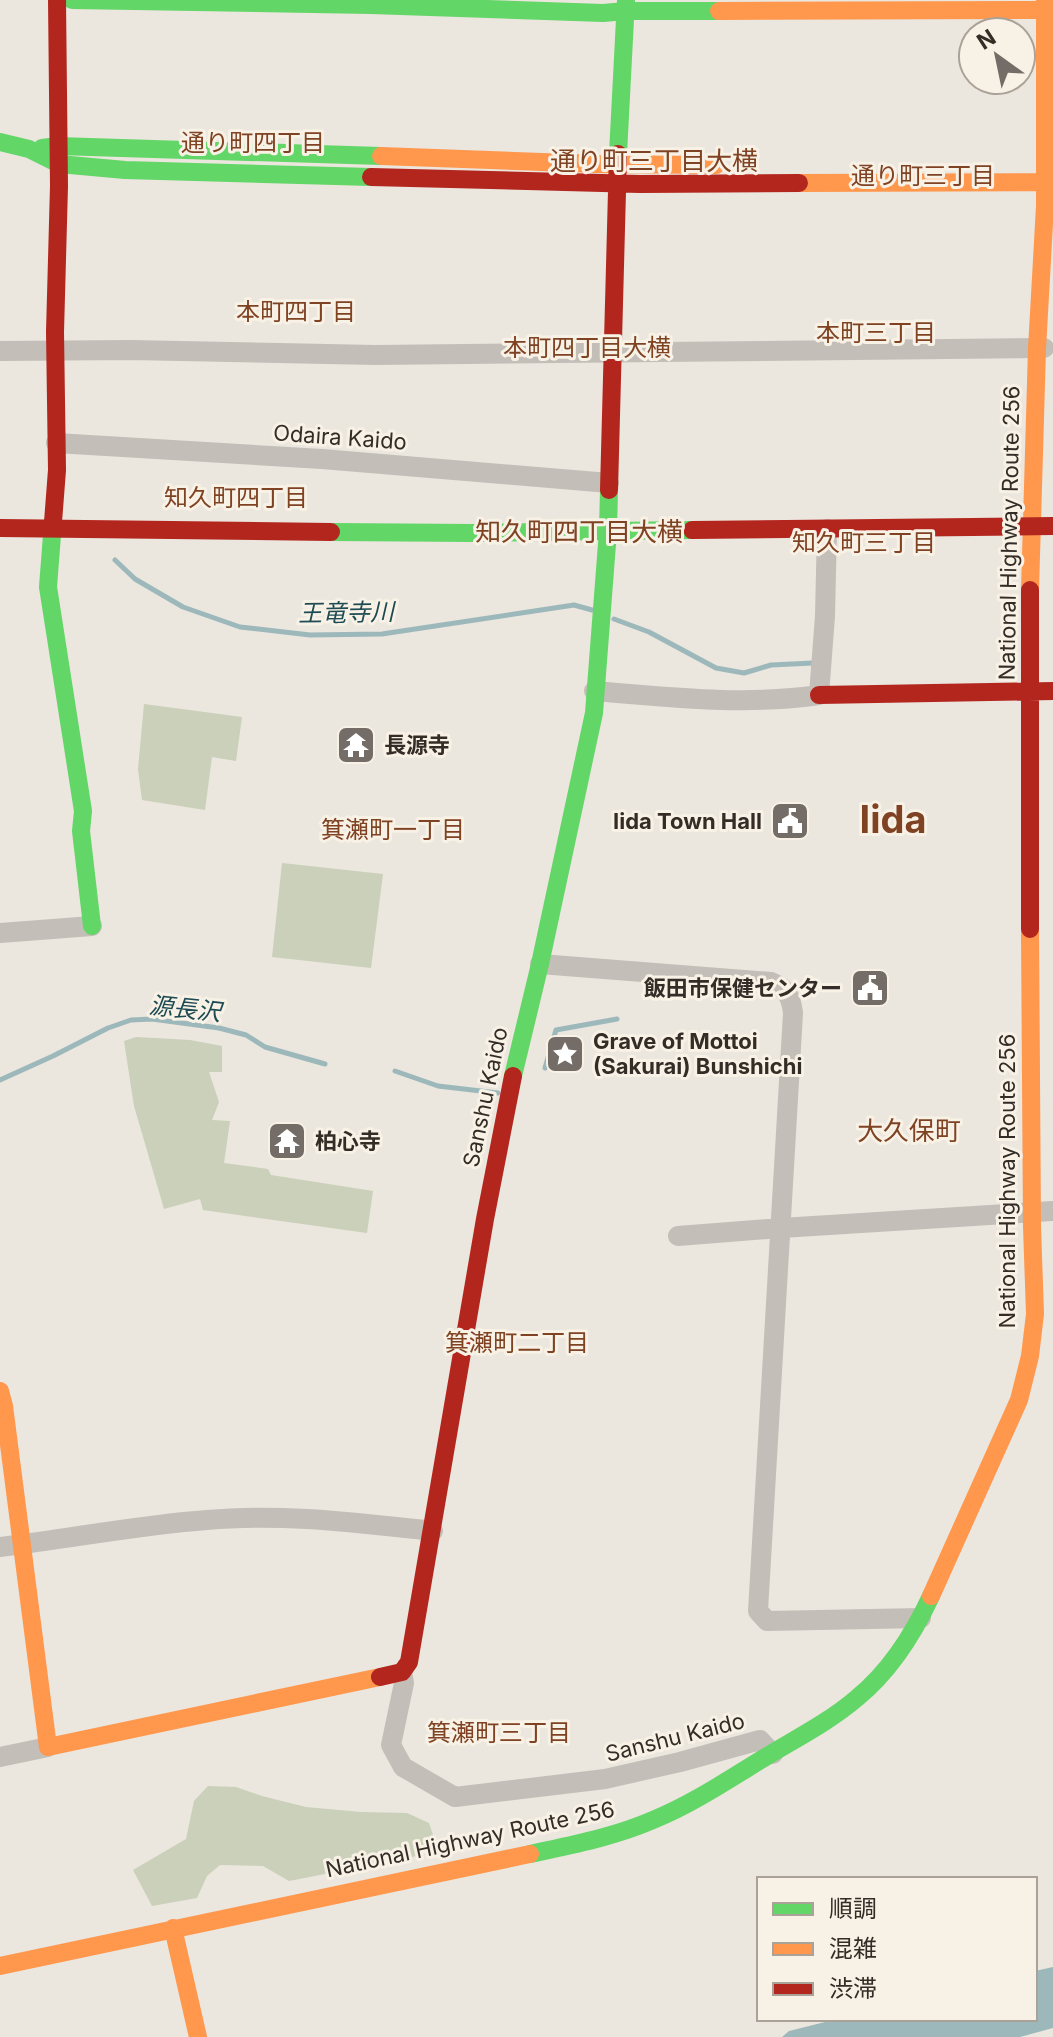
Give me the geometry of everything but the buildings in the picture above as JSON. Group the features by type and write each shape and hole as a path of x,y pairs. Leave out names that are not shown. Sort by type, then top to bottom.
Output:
{"main road":[{"path":"57,0 55,350 62,443 48,587 83,811 81,831 92,926"},
{"path":"72,0 299,2 603,13 626,6 1048,7"},
{"name":"Sanshu Kaido","path":"402,1672 409,1662 513,1071 540,964 594,713 608,531 626,6"},
{"name":"National Highway Route 256","path":"0,1966 591,1841 652,1821 690,1803 773,1754 856,1699 899,1653 925,1609 1019,1400 1030,1356 1043,1211 1029,691 1031,527 1045,348 1045,220 1049,182 1043,162 1048,7"},
{"path":"0,142 125,170 618,184 1049,182"},
{"path":"58,155 732,165"},
{"path":"763,165 1005,164"},
{"path":"0,528 458,533 1053,526"},
{"path":"819,695 1053,691"},
{"path":"0,1391 48,1747 402,1672"},
{"path":"173,1928 198,2037"}],"street":[{"path":"0,351 145,350 375,355 1045,348"},
{"name":"Odaira Kaido","path":"62,443 322,459 609,483"},
{"path":"594,691 723,701 785,700 819,695 827,529"},
{"path":"0,933 92,926"},
{"path":"540,964 771,982 782,987 791,997 793,1013 758,1611 767,1621 925,1609"},
{"path":"678,1236 1043,1211"},
{"path":"0,1547 206,1520 258,1517 332,1520 433,1531"},
{"name":"Sanshu Kaido","path":"402,1672 404,1683 391,1745 403,1767 455,1797 605,1779 760,1740 773,1754"},
{"path":"0,1757 48,1747"}],"green space":[{"path":"144,704 242,717 236,761 212,757 205,810 142,800 138,769"},
{"path":"282,863 383,874 371,968 272,957"},
{"path":"136,1037 190,1040 222,1046 222,1072 209,1072 219,1102 212,1120 230,1121 224,1163 268,1169 271,1175 373,1191 367,1233 203,1210 200,1199 164,1209 134,1106 124,1041"},
{"path":"208,1786 236,1787 306,1807 407,1813 429,1823 434,1838 417,1856 289,1881 263,1866 220,1865 207,1876 197,1898 152,1906 133,1870 186,1839 194,1801"}],"water":[{"path":"1053,1967 1053,2028 1020,2037 782,2037 789,2031 829,2021 1037,2021 1037,1971"}],"waterway":[{"name":"王竜寺川","path":"115,560 135,579 183,607 240,627 310,635 382,634 574,605 592,610"},
{"name":"王竜寺川","path":"614,619 649,632 716,668 744,673 771,665 813,663"},
{"name":"源長沢","path":"0,1080 131,1020 152,1019 219,1028 246,1035 265,1047 325,1064"},
{"name":"源長沢","path":"545,1068 556,1030 617,1019"},
{"name":"源長沢","path":"395,1071 438,1086 498,1093"}],"traffic: fast":[{"path":"72,0 603,13 719,11"},
{"path":"618,154 626,0"},
{"path":"0,142 29,149 59,164 125,170 371,177"},
{"path":"42,148 381,156"},
{"path":"331,532 608,531 609,490"},
{"path":"53,522 48,587 83,811 81,831 92,926"},
{"path":"513,1076 594,713 608,531 692,530"},
{"path":"530,1854 608,1836 667,1814 823,1723 857,1698 890,1664 931,1596"}],"traffic: slow":[{"path":"1030,590 1037,349 1045,206 1045,0"},
{"path":"719,11 1053,10"},
{"path":"381,156 716,165"},
{"path":"799,183 1053,182"},
{"path":"931,1596 1019,1400 1030,1356 1035,1314 1030,929"},
{"path":"0,1391 48,1747 380,1677"},
{"path":"0,1966 530,1854"},
{"path":"173,1928 198,2037"}],"traffic: jam":[{"path":"53,522 57,470 57,0"},
{"path":"609,490 618,154"},
{"path":"371,177 640,184 799,183"},
{"path":"692,530 1053,526"},
{"path":"0,528 331,532"},
{"path":"1030,590 1030,929"},
{"path":"819,695 1053,691"},
{"path":"380,1677 402,1672 409,1662 485,1219 513,1076"}],"place":[{"name":"長源寺","path":"356,745"},
{"name":"Iida Town Hall","path":"790,821"},
{"name":"飯田市保健センター","path":"870,988"},
{"name":"Grave of Mottoi (Sakurai) Bunshichi","path":"565,1054"},
{"name":"柏心寺","path":"287,1141"}],"district":[{"name":"通り町四丁目","path":"253,143"},
{"name":"通り町三丁目大横","path":"654,161"},
{"name":"通り町三丁目","path":"923,176"},
{"name":"本町四丁目","path":"296,312"},
{"name":"本町三丁目","path":"876,333"},
{"name":"本町四丁目大横","path":"587,348"},
{"name":"知久町四丁目","path":"236,498"},
{"name":"知久町四丁目大横","path":"579,532"},
{"name":"知久町三丁目","path":"864,543"},
{"name":"Iida","path":"893,820"},
{"name":"箕瀬町一丁目","path":"393,830"},
{"name":"大久保町","path":"909,1131"},
{"name":"箕瀬町二丁目","path":"517,1343"},
{"name":"箕瀬町三丁目","path":"499,1733"}]}
